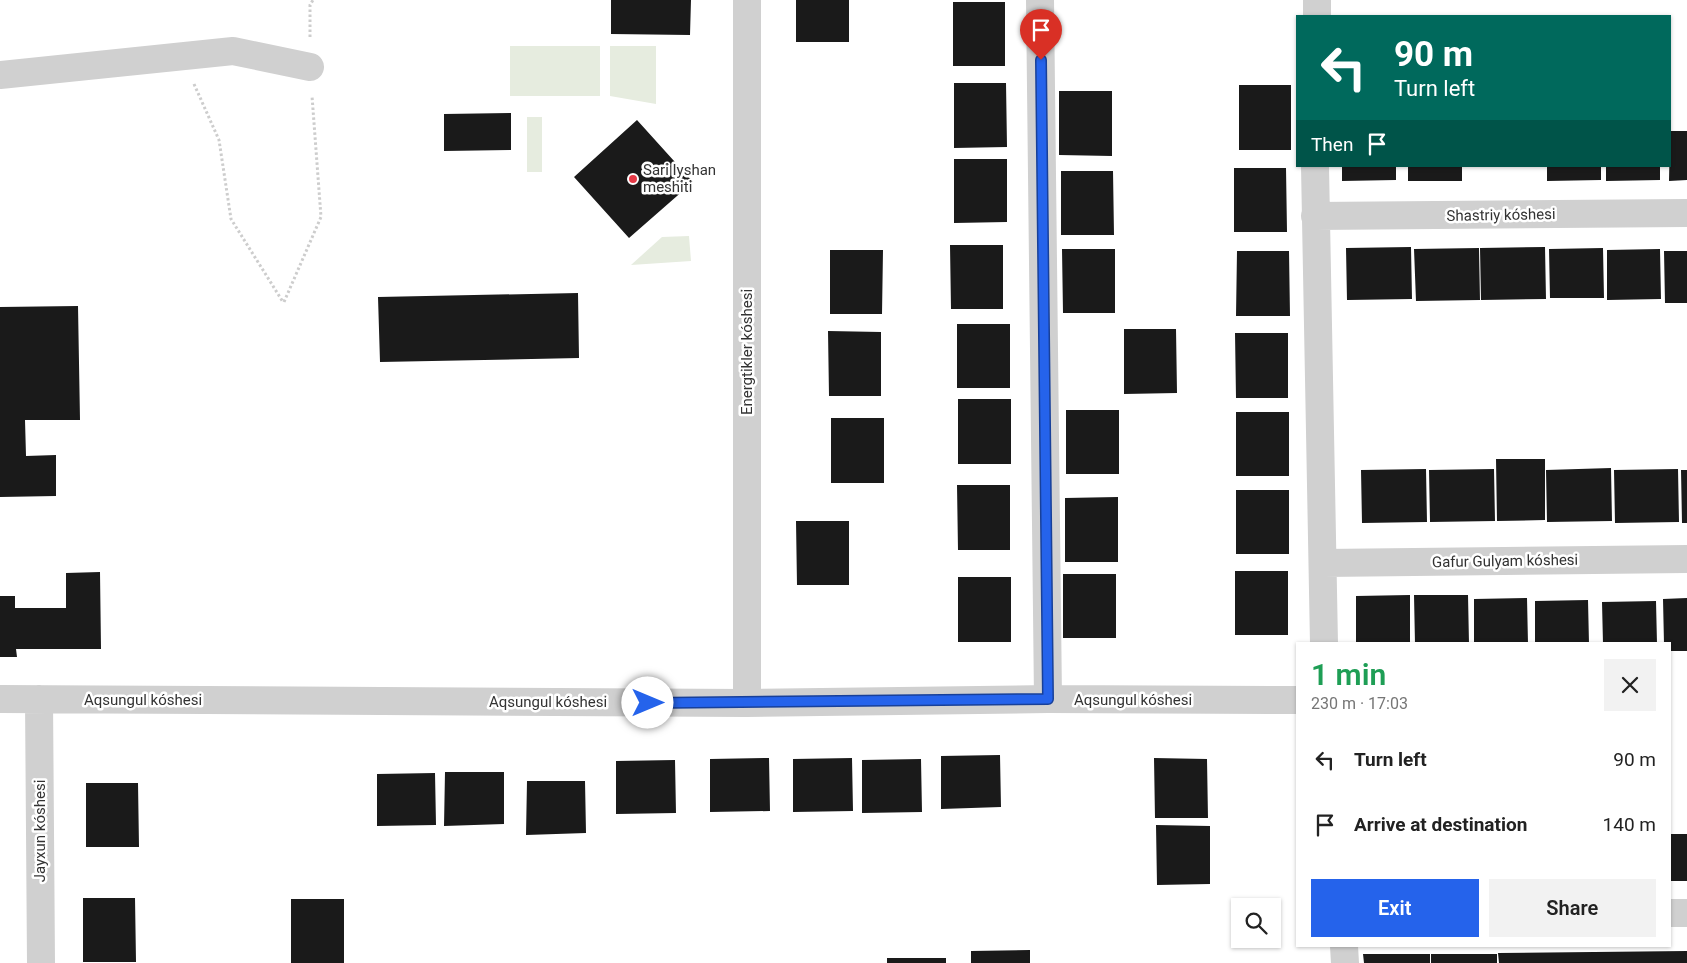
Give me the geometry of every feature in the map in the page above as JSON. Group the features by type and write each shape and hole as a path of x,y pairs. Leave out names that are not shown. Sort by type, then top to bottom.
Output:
{"street":[{"name":"Energtikler kóshesi","path":"747,0 747,703"},
{"path":"1040,0 1048,699"},
{"path":"1317,0 1317,15"},
{"path":"0,75 233,51 310,67"},
{"path":"1316,167 1315,216 1324,563 1324,642"},
{"name":"Shastriy kóshesi","path":"1315,216 1687,213"},
{"name":"Gafur Gulyam kóshesi","path":"1324,563 1687,559"},
{"name":"Aqsungul kóshesi","path":"0,699 747,703 1048,699 1296,700"},
{"name":"Jayxun kóshesi","path":"39,699 41,963"},
{"path":"1671,913 1687,913"},
{"path":"1344,947 1345,963"}],"path":[{"path":"182,56 219,140 232,219 284,302 321,217 310,67 310,5 313,0"}],"shaded area":[{"path":"510,46 600,46 600,96 510,96"},
{"path":"610,46 656,46 656,104 610,96"},
{"path":"527,117 542,117 542,172 527,172"},
{"path":"689,236 691,261 631,265 662,237"}],"building":[{"path":"611,0 691,0 690,35 611,34"},
{"path":"796,0 849,0 849,42 796,42"},
{"path":"953,2 1005,2 1005,66 953,66"},
{"path":"954,83 1006,83 1007,147 954,148"},
{"path":"1239,85 1291,85 1291,150 1239,150"},
{"path":"1059,91 1112,91 1112,156 1059,155"},
{"path":"511,113 511,150 444,151 444,114"},
{"name":"Sari Iyshan meshiti","path":"637,120 693,182 629,238 574,177"},
{"path":"1671,131 1687,131 1687,180 1669,181"},
{"path":"954,159 1007,159 1007,222 954,223"},
{"path":"1342,167 1396,167 1396,180 1342,181"},
{"path":"1408,167 1462,167 1462,181 1408,181"},
{"path":"1547,167 1601,167 1601,180 1547,181"},
{"path":"1606,167 1660,167 1660,180 1606,181"},
{"path":"1234,168 1286,168 1287,232 1234,232"},
{"path":"1061,171 1113,171 1114,235 1061,235"},
{"path":"950,245 1003,245 1003,309 951,309"},
{"path":"1411,247 1412,299 1347,300 1346,248"},
{"path":"1545,247 1546,299 1481,300 1480,248"},
{"path":"1479,248 1480,300 1416,301 1414,249"},
{"path":"1603,248 1604,298 1550,298 1549,249"},
{"path":"1062,249 1115,249 1115,313 1063,313"},
{"path":"1660,249 1661,299 1607,300 1607,250"},
{"path":"830,250 883,250 882,314 830,314"},
{"path":"1237,251 1289,251 1290,316 1236,316"},
{"path":"1664,251 1687,251 1687,303 1665,303"},
{"path":"578,293 579,358 380,362 378,297"},
{"path":"78,306 80,420 25,420 26,456 56,455 56,496 0,497 0,307"},
{"path":"957,324 1010,324 1010,388 957,388"},
{"path":"1124,329 1176,329 1177,393 1124,394"},
{"path":"828,331 881,332 881,396 829,396"},
{"path":"1235,333 1288,333 1288,398 1236,398"},
{"path":"958,399 1011,399 1011,464 958,464"},
{"path":"1066,410 1119,410 1119,474 1066,474"},
{"path":"1236,412 1289,412 1289,476 1236,476"},
{"path":"831,418 884,418 884,483 831,483"},
{"path":"1496,459 1545,459 1545,520 1497,521"},
{"path":"1611,468 1612,521 1547,522 1546,470"},
{"path":"1426,469 1427,522 1362,523 1361,470"},
{"path":"1494,469 1495,521 1430,522 1429,470"},
{"path":"1678,469 1679,522 1615,523 1614,470"},
{"path":"1681,470 1687,470 1687,523 1682,523"},
{"path":"957,485 1010,485 1010,550 958,550"},
{"path":"1236,490 1289,490 1289,554 1236,554"},
{"path":"1118,497 1118,562 1065,562 1065,498"},
{"path":"796,521 849,521 849,585 797,585"},
{"path":"1235,571 1288,571 1288,635 1235,635"},
{"path":"100,572 101,649 16,649 17,657 0,657 0,596 15,596 15,608 66,608 66,573"},
{"path":"1063,574 1116,574 1116,638 1063,638"},
{"path":"958,577 1011,577 1011,642 958,642"},
{"path":"1410,595 1410,642 1356,642 1356,596"},
{"path":"1414,595 1468,595 1469,642 1415,642"},
{"path":"1527,598 1528,642 1474,642 1474,599"},
{"path":"1687,598 1687,651 1671,651 1671,642 1664,642 1663,599"},
{"path":"1588,600 1589,642 1535,642 1535,601"},
{"path":"1656,601 1657,642 1603,642 1602,602"},
{"path":"1000,755 1001,807 941,809 941,756"},
{"path":"769,758 770,811 710,812 710,759"},
{"path":"852,758 853,811 793,812 793,759"},
{"path":"1154,758 1207,759 1208,818 1155,818"},
{"path":"921,759 922,812 862,813 862,760"},
{"path":"675,760 676,813 616,814 616,761"},
{"path":"445,772 504,772 504,824 444,826"},
{"path":"435,773 436,825 377,826 377,774"},
{"path":"527,781 585,781 586,833 526,835"},
{"path":"86,783 138,783 139,847 86,847"},
{"path":"1156,825 1210,826 1210,884 1157,885"},
{"path":"1671,834 1687,834 1687,881 1671,881"},
{"path":"83,898 135,898 136,962 83,962"},
{"path":"291,899 344,899 344,963 291,963"},
{"path":"1030,950 1030,963 971,963 971,951"},
{"path":"1687,951 1687,963 1499,963 1498,953"},
{"path":"1363,954 1430,954 1430,963 1364,963"},
{"path":"1431,954 1497,954 1497,963 1431,963"},
{"path":"887,958 946,958 946,963 887,963"}],"place":[{"name":"Sari Iyshan meshiti","path":"633,179"}],"route":[{"path":"648,703 1048,699 1041,60"}]}
